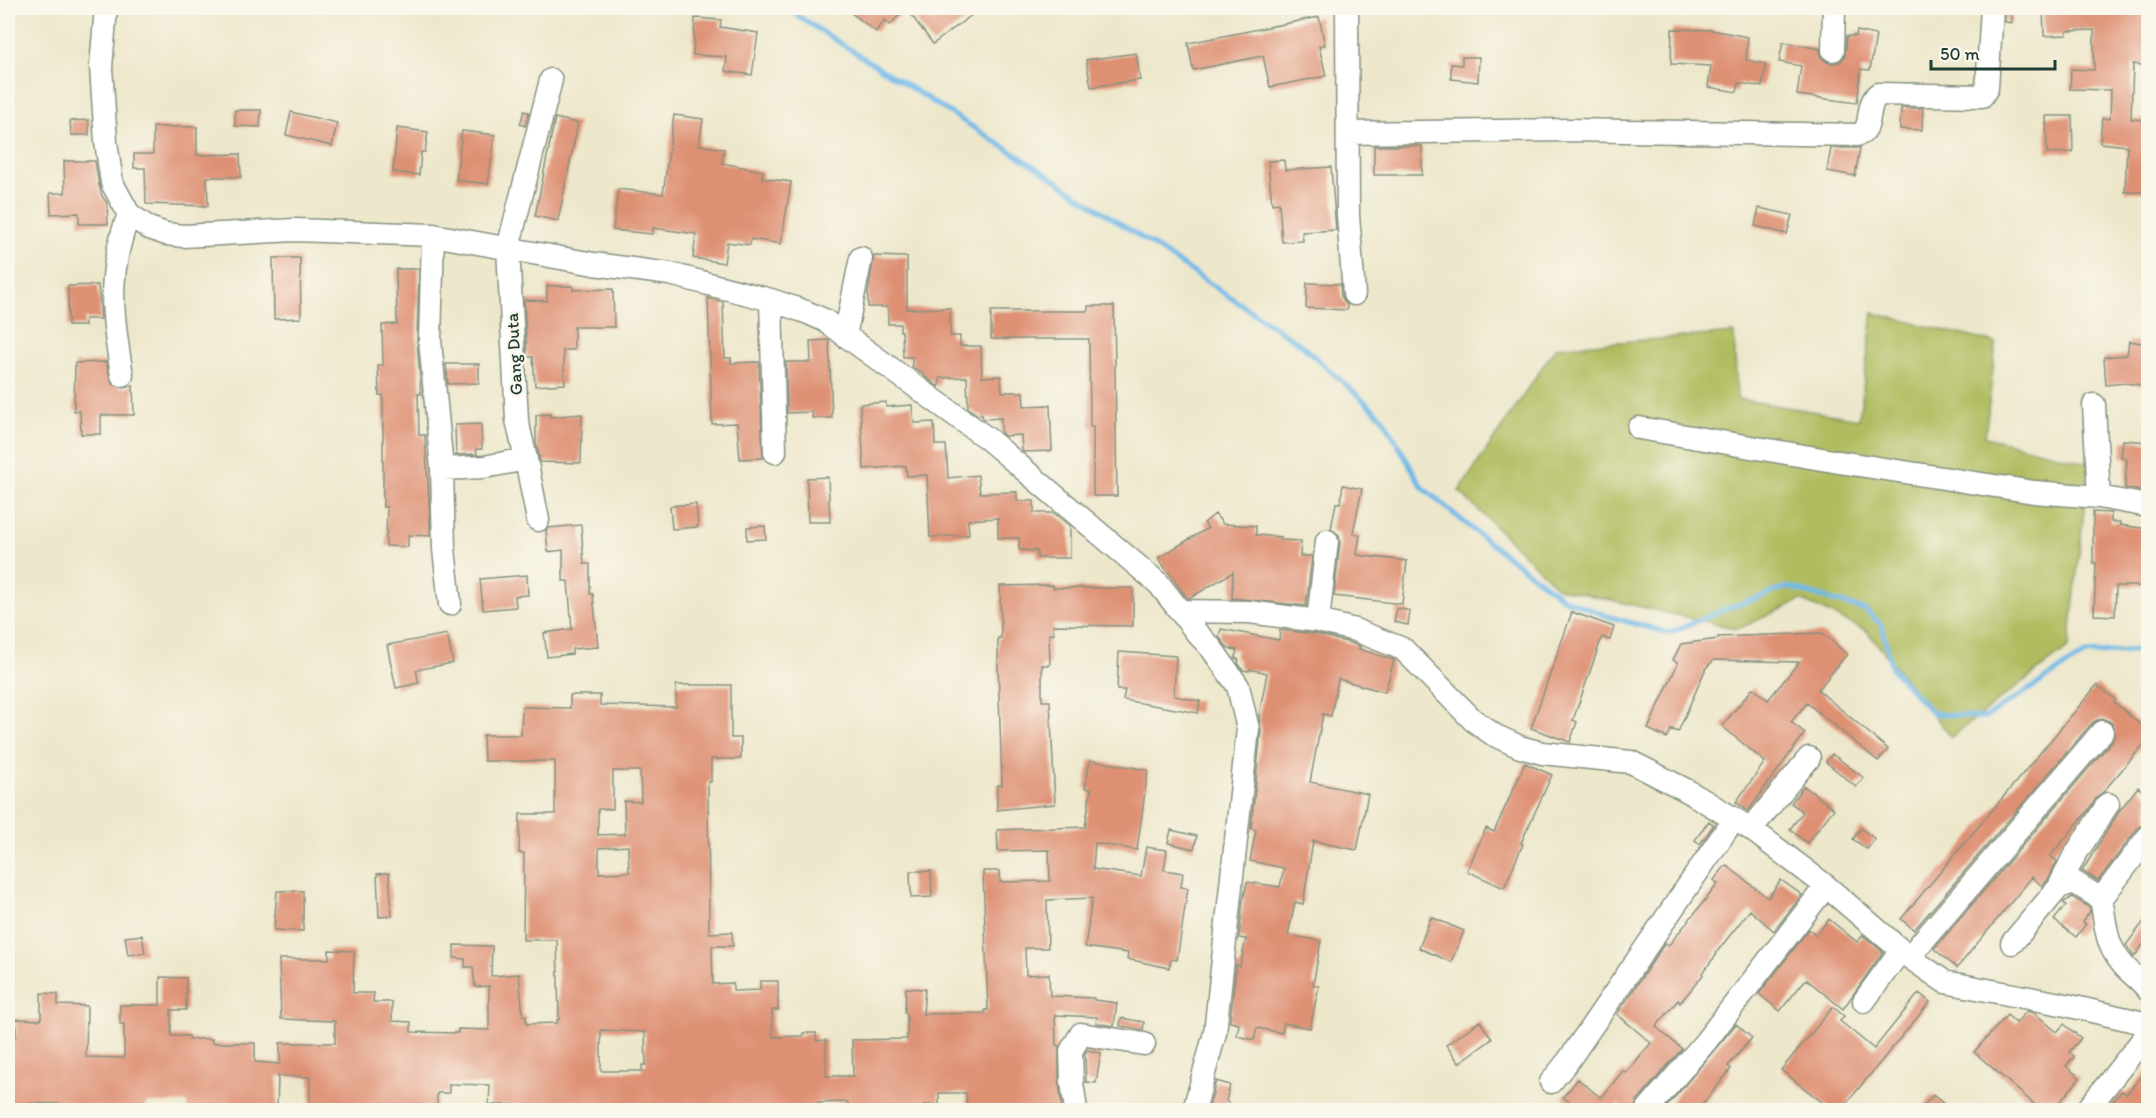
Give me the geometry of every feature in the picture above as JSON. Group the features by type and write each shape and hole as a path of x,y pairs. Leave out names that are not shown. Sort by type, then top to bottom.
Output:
{"street":[{"path":"106,8 101,67 106,142 112,183 129,214 149,228 166,234 183,236 296,230 432,235 594,264 670,274 771,300 815,316 988,440 1159,584 1212,649 1238,686 1248,729 1215,1033 1194,1110"},
{"path":"1347,8 1348,215 1354,294"},
{"path":"1833,50 1834,8"},
{"path":"1348,133 1568,130 1861,134 1867,128 1870,104 1878,94 1977,98 1985,93 1992,8"},
{"name":"Gang Duta","path":"538,520 518,420 508,248 551,80"},
{"path":"122,375 112,297 117,248 129,214"},
{"path":"432,235 430,340 441,470 444,549 450,604"},
{"path":"845,336 861,258"},
{"path":"771,300 775,452"},
{"path":"2094,405 2099,497"},
{"path":"1639,428 2022,491 2099,497 2148,506"},
{"path":"441,470 484,467 526,459"},
{"path":"1318,621 1327,541"},
{"path":"1181,611 1249,612 1318,621 1355,630 1403,649 1473,720 1494,735 1520,747 1542,753 1631,762 1743,824 1826,886 1905,953 1945,982 2066,1005 2148,1024"},
{"path":"1864,1001 2102,732"},
{"path":"1551,1082 1743,824 1809,758"},
{"path":"2012,944 2059,887 2073,858 2108,804"},
{"path":"2148,837 2102,899 2105,928 2111,949 2148,990"},
{"path":"2059,887 2074,882 2102,899"},
{"path":"1647,1110 1706,1041 1826,886"},
{"path":"1076,1110 1071,1051 1081,1034 1144,1044"},
{"path":"2087,1110 2148,1034"}],"green space":[{"path":"1873,313 1996,343 1985,437 2089,463 2069,647 1951,737 1867,631 1801,600 1738,629 1558,588 1459,491 1556,347 1734,333 1737,399 1859,419"}],"building":[{"path":"845,8 906,8 890,25 885,20 876,32"},
{"path":"906,8 981,8 933,44"},
{"path":"2005,8 2012,8 2012,23 2005,22"},
{"path":"2043,8 2119,8 2119,11 2148,15 2148,66 2133,64 2131,119 2148,120 2148,192 2125,192 2127,146 2100,143 2102,118 2110,119 2111,90 2070,89 2071,69 2094,70 2094,30 2067,31 2067,35 2044,36"},
{"path":"1319,17 1325,45 1319,46 1326,76 1270,87 1263,56 1193,70 1188,43"},
{"path":"695,18 721,20 720,27 758,33 752,75 725,71 727,57 693,55"},
{"path":"1672,29 1712,30 1748,37 1746,60 1766,64 1762,87 1739,83 1737,92 1708,87 1711,66 1671,64"},
{"path":"1857,31 1876,35 1870,70 1861,69 1857,103 1797,95 1801,66 1779,62 1783,42 1820,49 1821,57 1827,62 1840,62 1845,56 1847,36 1856,36"},
{"path":"1136,53 1140,80 1091,87 1086,60"},
{"path":"1462,57 1479,57 1478,82 1451,79 1451,64 1462,65"},
{"path":"1901,108 1923,108 1922,130 1900,129"},
{"path":"235,110 261,110 260,127 235,126"},
{"path":"524,111 529,112 525,126 520,124"},
{"path":"291,112 337,123 332,146 286,135"},
{"path":"674,115 703,119 699,145 724,149 722,163 763,171 762,178 791,182 781,244 751,239 750,245 727,242 724,263 693,258 696,234 653,228 652,234 613,230 618,189 663,194"},
{"path":"2046,116 2072,116 2073,152 2047,153"},
{"path":"555,118 578,123 558,221 535,216"},
{"path":"89,120 89,135 71,135 70,121"},
{"path":"153,127 197,127 197,155 240,154 241,177 207,177 208,206 146,204 145,168 134,168 134,154 153,154"},
{"path":"397,128 428,132 425,152 421,152 419,175 393,172"},
{"path":"462,131 495,135 488,184 456,180"},
{"path":"1374,146 1422,146 1422,175 1374,175"},
{"path":"1831,148 1860,148 1855,176 1827,171"},
{"path":"1284,160 1285,170 1331,167 1336,230 1302,232 1303,241 1282,242 1279,203 1272,204 1268,161"},
{"path":"64,161 95,161 102,196 107,203 108,224 79,224 79,213 51,214 50,193 65,193"},
{"path":"1759,208 1792,215 1787,234 1755,226"},
{"path":"874,256 907,257 907,309 950,308 950,336 960,336 960,346 981,346 982,377 1001,376 1002,392 1023,392 1024,406 1050,405 1052,451 1024,452 1021,435 1005,436 1001,433 1001,418 983,419 982,415 968,408 967,377 940,378 939,387 912,367 912,357 903,357 900,324 888,324 888,307 868,307"},
{"path":"273,258 300,258 301,318 274,319"},
{"path":"396,269 419,269 417,340 421,394 418,394 419,435 425,435 430,516 430,536 408,535 408,547 386,546 387,507 383,507 383,395 379,395 378,365 383,365 382,325 397,324"},
{"path":"1307,283 1340,284 1341,296 1347,305 1347,310 1306,308"},
{"path":"98,285 101,319 85,319 85,326 68,326 68,286"},
{"path":"547,286 573,286 573,290 613,289 614,327 574,327 574,350 563,350 565,384 535,386 533,357 527,357 524,300 547,301"},
{"path":"708,298 723,302 725,358 731,358 731,363 759,362 763,458 740,459 737,423 712,424"},
{"path":"1088,306 1114,306 1117,496 1093,496 1089,339 991,339 991,311 1088,311"},
{"path":"829,340 832,418 812,418 812,412 787,413 786,362 811,362 810,341"},
{"path":"2129,341 2148,344 2148,386 2125,383 2106,385 2104,357 2127,355"},
{"path":"106,362 112,384 124,388 133,385 134,415 101,415 101,434 81,434 80,411 74,411 75,363"},
{"path":"446,364 479,364 479,383 448,384"},
{"path":"886,402 886,407 912,405 914,423 934,422 935,445 946,445 948,478 978,475 980,493 1017,492 1017,501 1034,501 1034,513 1054,513 1070,526 1070,558 1037,558 1037,551 1019,550 1019,538 998,538 998,518 968,520 969,535 930,537 927,475 907,476 906,466 864,469 860,404"},
{"path":"550,414 550,417 582,414 581,463 540,462 536,442 536,415"},
{"path":"481,424 482,449 476,449 477,454 456,455 455,425"},
{"path":"2123,440 2148,442 2146,492 2125,488 2127,458 2121,457"},
{"path":"828,477 830,522 808,522 807,478"},
{"path":"1343,485 1362,489 1353,533 1360,535 1357,555 1407,561 1402,604 1334,596 1340,542 1339,535 1331,529 1336,503 1340,503"},
{"path":"696,504 698,527 672,529 670,506"},
{"path":"2093,512 2111,513 2111,522 2120,522 2120,525 2148,529 2145,551 2145,586 2116,586 2115,616 2094,615 2096,563 2093,563"},
{"path":"1215,514 1223,524 1256,526 1256,535 1301,541 1300,556 1312,556 1306,606 1232,598 1233,572 1187,598 1158,558 1208,528 1204,523"},
{"path":"581,525 584,564 590,564 590,594 593,594 598,647 572,649 572,654 547,657 544,633 572,629 568,581 563,581 563,550 548,552 546,530"},
{"path":"765,526 766,539 747,540 747,527"},
{"path":"527,575 528,595 515,596 516,607 483,610 480,579"},
{"path":"1053,585 1053,588 1133,588 1133,626 1053,625 1054,634 1049,634 1050,665 1042,665 1042,701 1050,701 1055,804 997,810 997,785 1002,785 998,665 998,638 1001,638 1000,586"},
{"path":"1397,608 1410,611 1408,625 1394,622"},
{"path":"1572,612 1614,627 1610,640 1602,637 1573,720 1577,722 1570,742 1531,728"},
{"path":"1221,629 1279,640 1280,630 1316,634 1360,646 1359,649 1394,660 1385,692 1338,679 1331,716 1323,714 1310,782 1368,794 1357,850 1313,841 1303,904 1295,902 1288,935 1321,941 1313,985 1319,986 1310,1028 1284,1023 1282,1033 1257,1028 1254,1040 1237,1036 1239,1024 1230,1022 1236,965 1240,966 1246,939 1239,938 1243,900 1247,882 1280,887 1284,868 1250,861 1256,830 1251,829 1261,730 1259,716 1267,673 1250,669 1249,671 1243,670 1238,663 1239,660 1235,658 1237,650 1228,648 1219,637"},
{"path":"1822,633 1847,654 1818,690 1888,749 1878,761 1807,703 1791,722 1805,733 1748,811 1736,802 1765,762 1722,726 1753,688 1768,700 1799,662 1714,660 1706,668 1678,732 1671,729 1667,738 1648,729 1678,663 1673,660 1681,644 1718,639 1718,637"},
{"path":"447,634 453,663 416,670 419,683 396,688 387,645"},
{"path":"1119,652 1176,656 1174,696 1200,701 1198,713 1123,700 1125,690 1117,690"},
{"path":"676,685 731,685 731,738 741,738 741,759 711,759 711,782 708,782 709,933 732,932 733,946 712,946 713,984 733,983 733,991 760,990 760,981 778,981 778,1010 772,1010 773,1037 816,1033 816,1041 826,1040 826,1076 853,1076 852,1040 907,1039 906,988 925,989 923,1014 985,1013 985,1010 988,1010 983,871 1000,871 1000,882 1050,881 1049,850 998,851 997,830 1085,827 1091,789 1085,788 1090,760 1148,770 1137,850 1095,843 1093,869 1141,876 1146,847 1167,850 1164,870 1183,873 1181,887 1188,888 1177,960 1171,959 1169,968 1127,959 1128,953 1085,947 1092,898 1047,900 1048,948 1025,948 1026,975 1049,974 1050,996 1094,998 1094,1000 1117,1003 1114,1026 1096,1023 1097,1017 1055,1015 1062,1110 967,1110 966,1093 939,1093 939,1105 923,1105 923,1110 848,1110 848,1102 817,1103 817,1110 671,1108 671,1110 516,1110 516,1105 489,1105 490,1085 449,1084 449,1093 437,1093 437,1110 323,1109 323,1103 310,1103 310,1077 278,1076 277,1110 187,1110 187,1103 146,1103 146,1110 60,1110 60,1104 22,1103 22,1110 8,1110 8,1036 16,1036 16,1019 41,1020 41,993 58,994 58,1005 87,1006 86,1057 124,1058 124,1024 120,1024 120,1005 160,1005 160,977 186,978 186,1010 171,1010 171,1036 212,1039 212,1043 255,1043 255,1062 280,1064 280,1043 335,1043 335,1021 281,1019 279,959 329,959 329,950 354,951 353,993 374,993 373,1002 392,1002 392,1021 411,1022 411,1032 458,1033 458,1029 489,1030 489,986 475,987 473,967 465,967 465,959 454,958 454,945 492,946 491,976 519,974 523,1016 526,1016 526,1024 557,1023 559,1020 557,940 523,940 524,853 519,853 520,814 555,814 555,761 484,761 483,735 521,735 522,707 570,708 570,695 600,695 600,705 676,707","holes":["613,771 640,771 641,802 624,801 625,834 598,835 598,809 613,809","628,846 629,872 599,873 599,848","601,1030 645,1032 646,1065 642,1065 642,1071 601,1071"]},
{"path":"2097,685 2148,731 2148,739 2097,797 2050,856 2057,861 2048,880 2042,886 2032,877 1957,968 1934,949 2112,741 2115,734 2111,722 2104,719 2092,723 1914,930 1901,919"},
{"path":"1832,754 1864,778 1856,787 1826,762"},
{"path":"1525,763 1552,775 1521,843 1523,844 1504,888 1467,871 1486,828 1494,832"},
{"path":"1804,786 1834,809 1807,843 1790,829 1803,812 1791,803"},
{"path":"2138,787 2148,796 2148,824 2137,829 2098,881 2082,871 2120,810"},
{"path":"1709,821 1714,825 1700,844 1695,840"},
{"path":"1861,828 1875,839 1867,849 1853,839"},
{"path":"1171,830 1197,836 1194,849 1168,843"},
{"path":"1726,865 1768,898 1781,880 1802,895 1774,931 1750,910 1716,953 1702,973 1703,975 1656,1027 1682,1049 1637,1101 1634,1110 1627,1110 1619,1104 1616,1110 1579,1110 1563,1097 1578,1079 1601,1098 1623,1071 1626,1073 1651,1043 1617,1014 1665,943 1668,946 1718,884 1714,880"},
{"path":"910,871 931,871 932,897 911,898"},
{"path":"389,873 392,916 379,917 377,874"},
{"path":"277,891 303,891 303,931 274,930"},
{"path":"2072,897 2089,907 2090,912 2082,922 2086,924 2076,937 2054,920 2066,905 2063,903"},
{"path":"2148,916 2148,938 2134,957 2126,945"},
{"path":"1431,917 1464,931 1451,962 1419,948"},
{"path":"1829,919 1857,942 1863,935 1883,952 1843,1009 1806,979 1780,1011 1759,994 1809,929 1816,935"},
{"path":"142,935 145,953 128,955 125,937"},
{"path":"1919,993 1930,1002 1841,1110 1832,1110 1781,1070 1833,1007 1844,1016 1840,1021 1874,1049"},
{"path":"2027,1011 2034,1013 2057,1032 2064,1024 2081,1038 2069,1052 2074,1057 2066,1066 2080,1078 2053,1110 2041,1110 1974,1052 2007,1015 2016,1023"},
{"path":"1121,1018 1144,1022 1143,1030 1120,1026"},
{"path":"1480,1021 1492,1039 1459,1063 1446,1045"},
{"path":"1736,1024 1752,1038 1728,1066 1731,1069 1698,1110 1664,1110"},
{"path":"1087,1050 1101,1053 1096,1083 1086,1083 1085,1054"},
{"path":"2148,1070 2148,1110 2105,1110 2122,1091 2126,1094"},
{"path":"1216,1081 1230,1085 1226,1101 1238,1110 1208,1110"},
{"path":"1933,1095 1951,1110 1920,1110"}],"waterway":[{"path":"785,8 1039,169 1300,344 1383,418 1422,487 1483,538 1564,599 1607,616 1669,633 1728,608 1788,587 1865,610 1882,625 1892,669 1932,713 1984,718 2085,654 2141,650 2148,655"}]}
